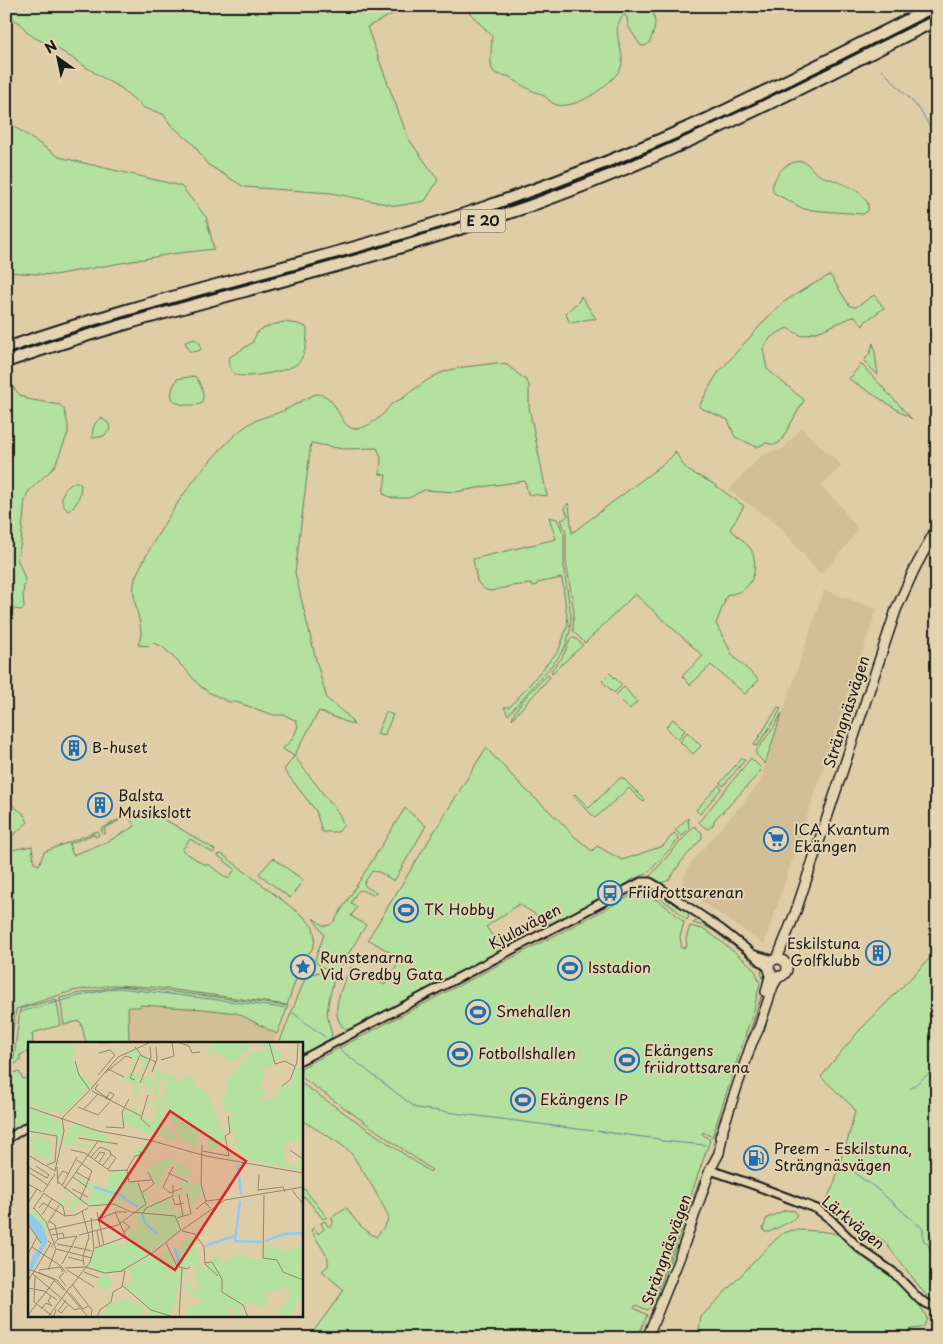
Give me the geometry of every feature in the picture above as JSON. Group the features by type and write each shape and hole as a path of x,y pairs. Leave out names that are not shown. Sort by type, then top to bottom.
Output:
{"highway":[{"name":"E 20","path":"6,348 116,312 394,236 550,184 629,153 708,118 935,6"},
{"name":"E 20","path":"6,362 146,318 393,250 507,214 651,158 733,122 937,20"}],"main road":[{"name":"Strängnäsvägen","path":"778,960 796,912 896,610 914,570 937,527"},
{"path":"778,960 786,965 784,974 773,973 771,963 778,960"},
{"name":"Strängnäsvägen","path":"646,1338 679,1259 710,1170 720,1148 723,1131 751,1045 754,1026 773,973"}],"street":[{"name":"Kjulavägen","path":"302,1059 640,882 650,882 667,892 721,929 773,973"},
{"name":"Kjulavägen","path":"754,955 778,960"},
{"path":"6,1140 28,1126"},
{"name":"Lärkvägen","path":"710,1170 816,1209 830,1219 859,1248 893,1272 920,1300 930,1305 937,1305"}],"shaded area":[{"path":"801,428 842,466 820,486 839,504 858,529 822,574 818,572 779,526 729,490 763,454 783,449"},
{"path":"824,590 877,609 764,944 680,887 690,864 759,784"},
{"path":"140,1005 237,1013 277,1034 274,1042 129,1042 128,1007 139,1007"}],"green space":[{"path":"6,6 403,6 405,8 367,27 408,138 438,180 425,201 397,206 331,193 244,187 207,164 194,145 171,125 163,114 144,108 121,88 55,47 35,38 20,23 6,15"},
{"path":"463,6 651,6 655,24 649,44 641,46 628,26 627,17 623,16 619,21 617,33 622,58 622,64 618,72 591,96 570,104 557,105 543,95 511,78 493,71 491,60 492,36"},
{"path":"6,121 59,157 181,186 206,217 214,249 171,254 54,275 6,272"},
{"path":"800,161 806,163 820,175 844,184 862,195 868,205 868,211 863,214 804,209 774,193 773,183 779,172 787,165"},
{"path":"330,258 314,269 6,359 6,352 105,320"},
{"path":"830,275 849,305 856,307 874,295 884,308 866,321 863,326 855,316 802,336 787,328 771,337 763,349 767,369 804,400 781,441 775,445 766,443 757,447 735,437 728,420 699,407 711,384 718,373 766,319 784,302"},
{"path":"581,296 596,319 571,323 566,314 579,301"},
{"path":"284,322 298,324 307,329 301,360 294,366 267,374 239,376 234,374 228,360 230,357 252,343 260,330"},
{"path":"195,339 200,343 201,349 190,352 185,342"},
{"path":"873,343 878,375 864,361 870,353"},
{"path":"496,363 507,365 527,381 529,385 529,407 547,496 528,494 525,481 456,492 424,490 409,498 393,498 383,494 386,475 380,474 381,457 377,448 343,449 311,443 295,573 327,699 348,716 354,725 319,711 294,756 283,749 293,738 298,726 296,721 285,715 274,715 236,702 229,702 210,693 200,686 163,647 153,643 150,646 138,645 141,633 134,599 134,585 135,578 145,558 171,513 195,479 232,438 253,422 282,411 317,394 325,396 331,401 348,426 353,429 361,428 378,418 393,403 441,373"},
{"path":"861,364 912,419 849,379"},
{"path":"195,376 202,390 201,404 177,403 172,396 172,390 177,379"},
{"path":"11,385 20,395 27,399 60,405 64,409 68,425 68,433 56,463 28,492 25,500 21,542 17,558 25,579 23,593 24,608 21,610 6,608 6,415 8,412 6,406 6,386"},
{"path":"101,418 109,424 110,429 104,436 93,438 92,432 94,427"},
{"path":"675,451 689,471 712,483 744,506 730,529 753,553 755,565 753,577 747,587 727,595 716,624 733,656 759,680 745,694 711,665 690,685 682,676 703,656 635,594 585,643 573,631 574,611 566,562 566,532 561,520 568,515 564,508 568,503 572,533 667,461"},
{"path":"75,482 81,485 79,496 74,506 68,511 62,503 62,495"},
{"path":"549,517 557,519 564,534 564,569 571,616 570,631 565,647 558,658 508,715 504,707 510,707 559,650 568,624 562,578 537,583 537,585 532,586 531,584 491,591 486,590 477,581 473,559 556,539"},
{"path":"571,638 575,638 583,645 552,673 551,670 562,658"},
{"path":"610,673 622,685 614,693 602,681"},
{"path":"548,675 550,677 512,719 522,702"},
{"path":"624,687 637,702 630,709 616,695"},
{"path":"778,707 781,708 776,718 757,746 754,745"},
{"path":"386,712 393,715 384,736 377,734"},
{"path":"782,713 765,764 756,754 756,751"},
{"path":"673,719 685,730 678,740 666,727"},
{"path":"687,732 701,746 693,754 680,742"},
{"path":"486,748 525,789 592,851 597,846 622,860 663,846 674,833 679,839 647,874 633,879 552,925 519,904 486,927 504,951 349,1031 339,1021 337,1005 341,989 351,967 385,985 401,959 368,939"},
{"path":"294,756 339,814 344,825 338,832 322,832 316,811 284,770"},
{"path":"742,758 745,760 723,786 720,783"},
{"path":"751,758 761,768 760,772 715,819 713,825 708,829 704,827 699,822"},
{"path":"620,778 623,778 645,800 643,802 629,788 595,818 573,795 575,794 589,808"},
{"path":"719,785 721,789 700,814 696,810"},
{"path":"6,801 23,813 28,822 6,842"},
{"path":"405,808 426,826 394,881 379,872 372,871 364,883 366,887 376,892 374,895 360,890 356,893 351,903 357,907 351,916 366,925 338,971 336,973 324,968 315,959 324,935 313,918 324,926 330,925 335,920"},
{"path":"146,810 178,827 215,850 213,853 190,839 182,850 203,864 209,865 228,879 235,869 217,855 222,854 304,917 313,927 314,945 303,959 287,1005 153,987 112,985 72,991 16,1009 9,1055 6,1058 6,851 32,846 34,863 39,865 44,852 97,831 99,835 95,837 94,834 69,844 73,855 109,841 135,826 128,815 104,829 106,833 103,834 101,829 130,813"},
{"path":"688,818 689,828 682,836 675,830"},
{"path":"694,826 702,833 702,838 681,862 669,880 661,883 650,878 650,876"},
{"path":"273,858 303,880 290,898 259,874"},
{"path":"648,888 688,912 687,920 669,904 648,892"},
{"name":"Ekängens IP","path":"638,892 663,904 684,922 680,937 682,949 687,946 686,939 690,926 706,930 747,962 756,972 760,983 754,1009 712,1137 703,1132 702,1134 710,1140 667,1264 649,1308 647,1310 636,1305 634,1308 647,1315 637,1338 352,1338 345,1334 343,1338 323,1338 313,1332 344,1290 322,1271 328,1266 328,1258 311,1230 314,1228 318,1234 324,1229 321,1223 325,1221 328,1226 331,1226 333,1222 332,1217 347,1208 359,1224 376,1237 388,1220 388,1217 377,1194 347,1149 302,1121 302,1084 430,1172 432,1170 302,1078 302,1067"},
{"path":"698,920 758,962 756,966 744,954 712,930 693,923"},
{"path":"934,954 937,954 937,1301 933,1302 884,1241 872,1233 860,1230 824,1209 834,1184 855,1111 821,1077 859,1031"},
{"path":"763,967 767,970 766,984 713,1145 761,997 764,984 761,971"},
{"path":"320,972 334,979 327,1014 332,1035 331,1038 302,1054 302,1042 279,1042 305,979 311,974"},
{"path":"119,986 288,1006 277,1034 237,1013 140,1005 140,1007 128,1007 129,1042 86,1042 79,1021 64,1025 60,998"},
{"path":"56,999 61,1025 32,1033 33,1042 28,1042 28,1051 20,1055 20,1060 13,1066 20,1009"},
{"path":"13,1073 20,1073 23,1079 28,1078 28,1123 6,1136 6,1110"},
{"path":"700,1180 700,1187 669,1276 654,1311 651,1311"},
{"path":"302,1186 327,1217 323,1219 306,1198 302,1197"},
{"path":"786,1210 795,1211 797,1215 791,1221 769,1232 765,1232 763,1229 767,1218"},
{"path":"792,1230 838,1234 851,1242 890,1274 916,1300 927,1319 924,1326 911,1329 904,1338 693,1338 699,1330 701,1317 773,1242 782,1234"}],"waterway":[{"path":"882,70 920,110 937,139"},
{"path":"20,1012 87,994 119,988 285,1008"},
{"path":"6,1015 14,1013"},
{"path":"293,1013 325,1037"},
{"path":"338,1048 416,1108 593,1131"},
{"path":"910,1089 937,1067"},
{"path":"597,1131 659,1139 661,1141 705,1145"},
{"path":"817,1161 850,1165 858,1176 871,1184 923,1229 924,1241 928,1244 937,1265"}],"place":[{"name":"B-huset","path":"74,748"},
{"name":"Balsta Musikslott","path":"100,805"},
{"name":"ICA Kvantum Ekängen","path":"776,839"},
{"name":"Friidrottsarenan","path":"610,893"},
{"name":"TK Hobby","path":"406,910"},
{"name":"Eskilstuna Golfklubb","path":"878,953"},
{"name":"Runstenarna Vid Gredby Gata","path":"303,967"},
{"name":"Isstadion","path":"570,968"},
{"name":"Smehallen","path":"478,1012"},
{"name":"Fotbollshallen","path":"460,1054"},
{"name":"Ekängens friidrottsarena","path":"627,1060"},
{"name":"Ekängens IP","path":"523,1100"},
{"name":"Preem - Eskilstuna, Strängnäsvägen","path":"756,1158"}]}
